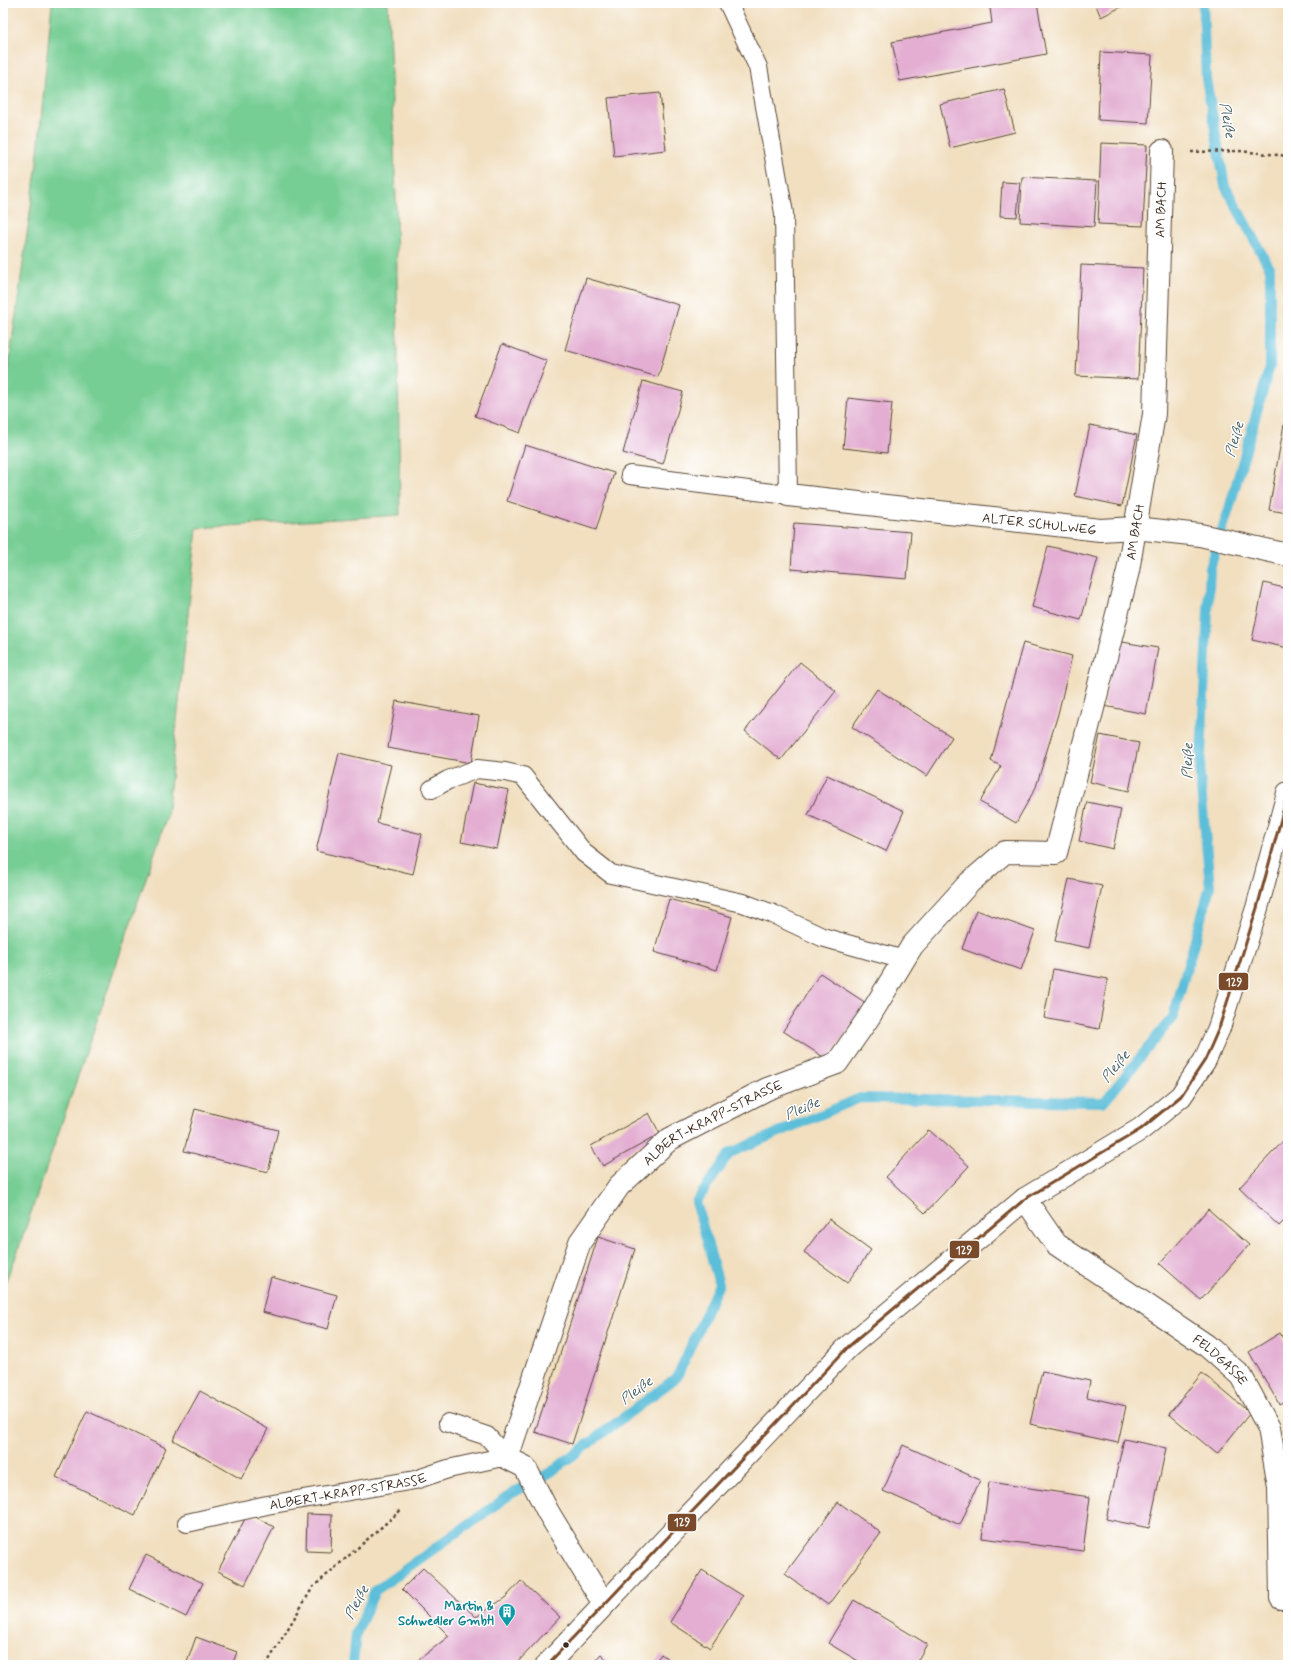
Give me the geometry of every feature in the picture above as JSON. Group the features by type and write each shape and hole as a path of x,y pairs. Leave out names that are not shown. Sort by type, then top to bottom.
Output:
{"street":[{"name":"AM BACH","path":"1005,852 1056,853 1128,571 1154,414 1162,151"},
{"name":"ALTER SCHULWEG","path":"788,495 1100,530 1135,528 1200,535 1288,555"},
{"path":"547,1665 848,1347 1025,1199 1141,1129 1181,1096 1205,1060 1219,1028 1257,908 1288,793"},
{"name":"ALBERT-KRAPP-STRASSE","path":"516,1463 580,1242 619,1186 670,1139 767,1089 837,1063 869,1017 912,946 968,883 1005,852"},
{"name":"FELDGASSE","path":"1025,1199 1056,1244 1206,1345 1240,1376 1269,1428 1279,1487 1281,1598"},
{"path":"516,1463 548,1512 604,1604"}],"lane":[{"path":"630,475 788,495 784,213 758,67 728,3"},
{"path":"432,789 448,780 477,769 505,772 523,776 584,853 611,874 743,903 773,914 822,937 904,960"},
{"path":"448,1423 487,1436 516,1463"},
{"name":"ALBERT-KRAPP-STRASSE","path":"187,1523 267,1505 414,1480 498,1458 516,1463"}],"path":[{"path":"1194,152 1239,151 1288,156"},
{"path":"266,1665 313,1587 407,1505"}],"green space":[{"path":"52,3 388,3 396,199 400,515 197,528 167,817 15,1259 3,1287 3,407 37,163"}],"building":[{"path":"1014,3 1037,3 1046,54 900,81 892,42 992,23 990,8"},
{"path":"1095,3 1129,3 1101,17"},
{"path":"1101,52 1152,55 1148,123 1098,120"},
{"path":"1004,89 1015,132 950,148 940,104"},
{"path":"660,93 666,150 614,156 608,98"},
{"path":"1101,143 1147,145 1143,226 1098,224"},
{"path":"1022,177 1097,181 1094,227 1020,222"},
{"path":"1002,182 1020,183 1017,217 1000,216"},
{"path":"1081,265 1143,268 1138,379 1076,376"},
{"path":"586,278 679,305 658,377 565,350"},
{"path":"502,344 547,361 520,433 475,416"},
{"path":"643,381 683,392 663,464 623,453"},
{"path":"848,398 892,403 887,453 843,448"},
{"path":"1288,407 1288,513 1269,510"},
{"path":"1090,425 1137,435 1122,506 1075,496"},
{"path":"525,445 614,473 596,530 507,501"},
{"path":"794,523 911,532 907,579 791,569"},
{"path":"1048,546 1098,558 1081,620 1032,607"},
{"path":"1264,583 1288,589 1288,648 1252,640"},
{"path":"1116,641 1158,648 1146,714 1104,706"},
{"path":"1023,643 1072,656 1058,714 1036,787 1016,823 980,802 1001,766 991,761"},
{"path":"800,662 836,691 781,760 745,731"},
{"path":"877,689 952,737 927,776 852,727"},
{"path":"396,701 479,716 471,763 388,748"},
{"path":"1100,735 1139,743 1129,791 1090,782"},
{"path":"339,753 391,765 377,823 422,834 413,874 316,851"},
{"path":"827,775 904,811 886,851 808,815"},
{"path":"473,783 509,790 497,849 461,842"},
{"path":"1087,802 1121,809 1113,849 1079,841"},
{"path":"1069,879 1102,886 1089,948 1055,941"},
{"path":"669,899 732,917 717,970 654,952"},
{"path":"976,910 1035,931 1021,970 962,949"},
{"path":"1053,969 1108,979 1099,1029 1044,1018"},
{"path":"820,973 866,1003 828,1060 783,1031"},
{"path":"195,1109 278,1130 268,1172 184,1151"},
{"path":"649,1113 660,1134 603,1166 591,1146"},
{"path":"929,1130 969,1166 925,1213 886,1177"},
{"path":"1288,1136 1288,1217 1279,1226 1239,1188"},
{"path":"1208,1209 1249,1245 1201,1300 1160,1264"},
{"path":"829,1219 871,1250 847,1283 804,1252"},
{"path":"598,1237 635,1249 572,1444 535,1432"},
{"path":"271,1277 337,1295 328,1329 262,1312"},
{"path":"1280,1333 1288,1347 1288,1399 1279,1404 1249,1352"},
{"path":"1042,1371 1090,1381 1087,1397 1126,1406 1118,1443 1030,1424"},
{"path":"1202,1373 1250,1413 1217,1454 1169,1414"},
{"path":"200,1391 268,1429 241,1479 173,1440"},
{"path":"87,1411 166,1448 135,1515 56,1477"},
{"path":"1124,1439 1166,1448 1149,1528 1106,1519"},
{"path":"903,1445 980,1480 960,1525 883,1491"},
{"path":"989,1482 1090,1497 1083,1551 982,1538"},
{"path":"838,1502 881,1533 828,1605 785,1574"},
{"path":"248,1513 274,1527 245,1585 218,1571"},
{"path":"307,1514 332,1515 331,1552 306,1551"},
{"path":"146,1555 203,1583 186,1617 129,1589"},
{"name":"Martin & Schwedler GmbH","path":"423,1568 476,1617 506,1597 521,1581 560,1617 515,1665 412,1665 449,1636 402,1589"},
{"path":"702,1570 743,1596 710,1648 670,1622"},
{"path":"854,1600 927,1644 915,1665 865,1665 828,1643"},
{"path":"196,1637 237,1652 232,1665 186,1665"},
{"path":"601,1654 613,1665 591,1665"},
{"path":"661,1654 676,1665 653,1665"}],"waterway":[{"name":"Pleiße","path":"353,1665 356,1634 375,1591 511,1494 551,1472 677,1377 719,1284 696,1202 730,1153 860,1098 1104,1102 1173,1017 1210,887 1200,776 1210,568 1229,509 1270,366 1270,269 1225,186 1206,79 1203,3"}],"transit line":[{"name":"129","path":"547,1665 848,1347 1025,1199 1141,1129 1181,1096 1205,1060 1219,1028 1257,908 1288,793"}],"place":[{"name":"Martin & Schwedler GmbH","path":"507,1627"}]}
